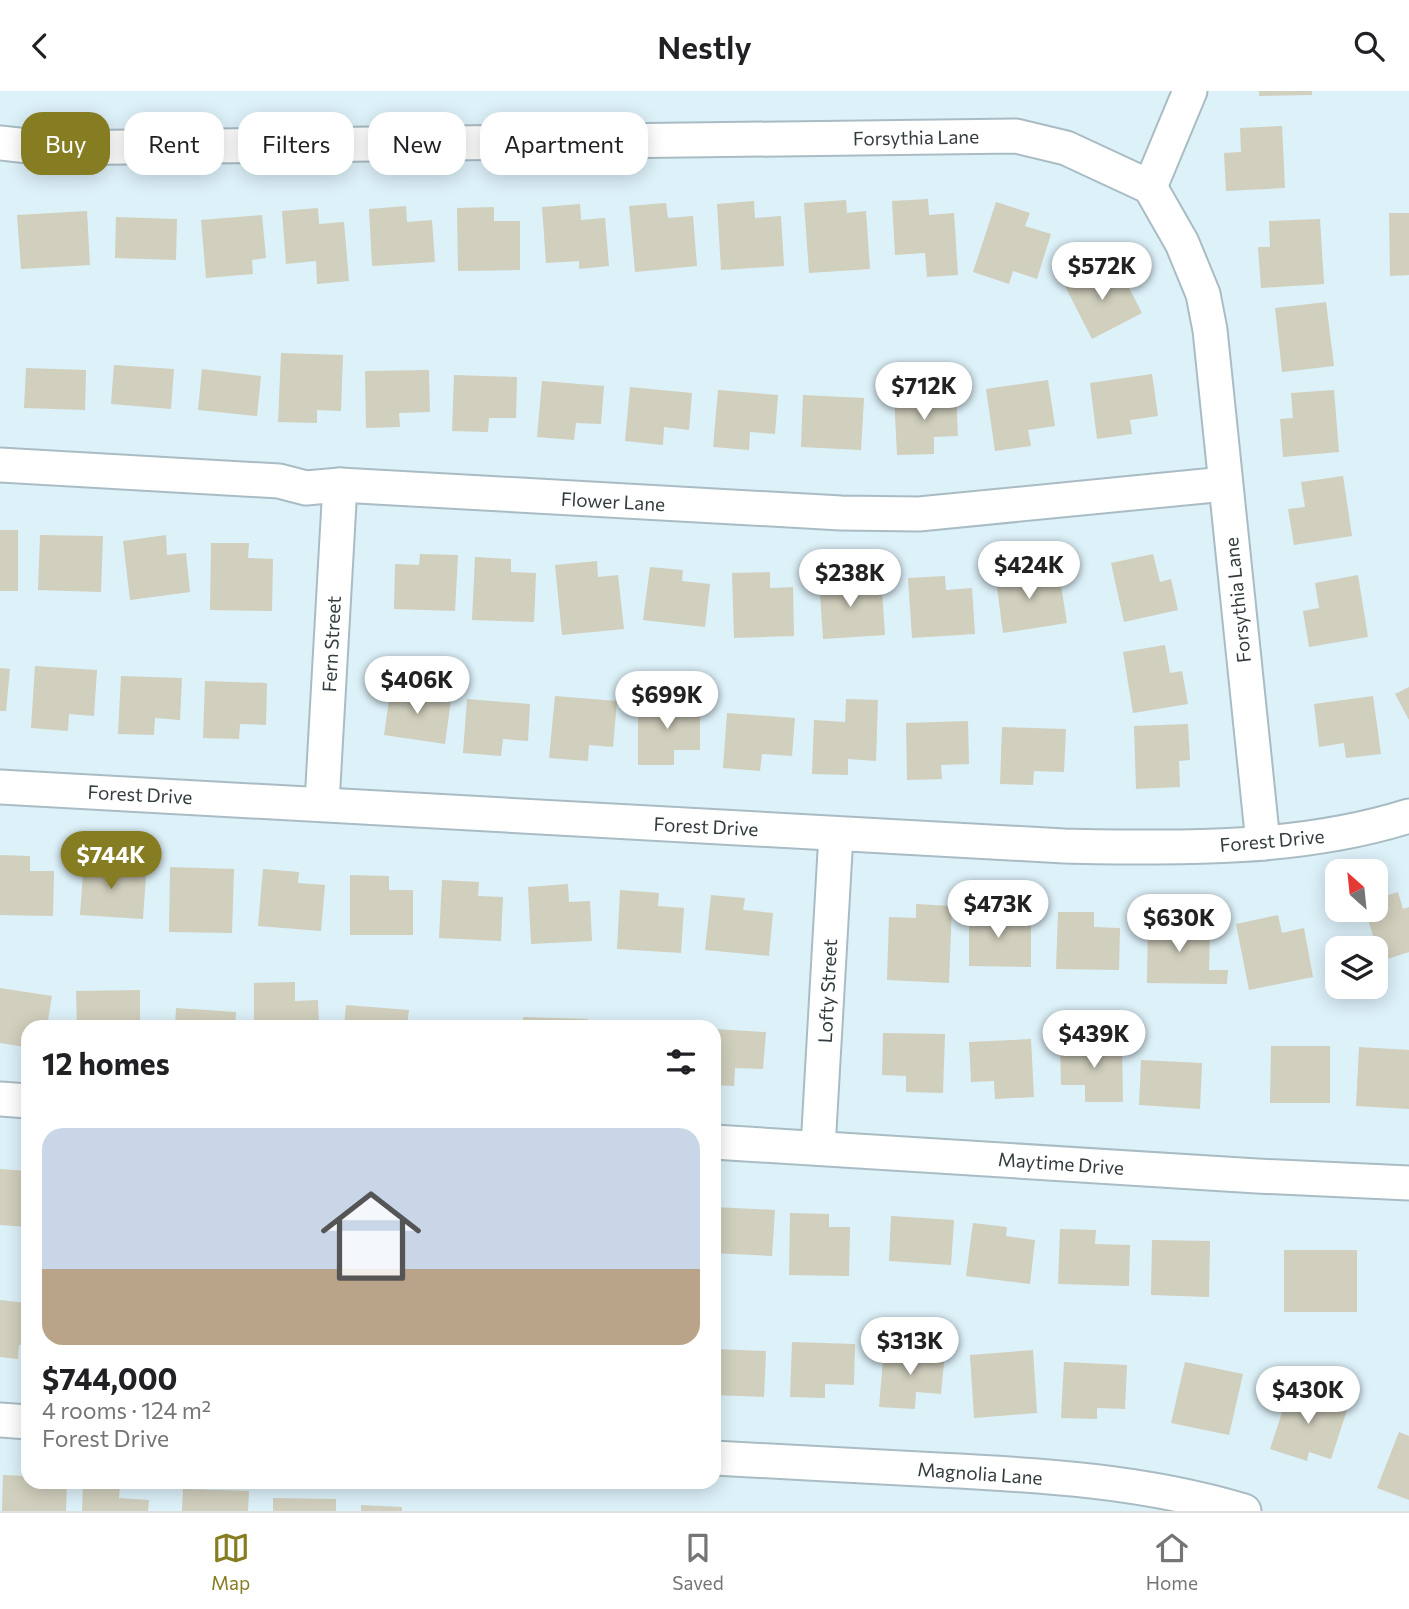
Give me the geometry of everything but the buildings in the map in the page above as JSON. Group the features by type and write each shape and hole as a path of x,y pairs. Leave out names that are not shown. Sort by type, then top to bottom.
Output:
{"street":[{"path":"1150,187 1190,91"},
{"name":"Forsythia Lane","path":"0,143 46,148 1016,136 1066,148 1150,187 1182,243 1203,294 1209,330 1262,843"},
{"name":"Flower Lane","path":"0,465 279,481 306,488 340,485 841,513 919,514 1225,484"},
{"name":"Fern Street","path":"322,803 340,485"},
{"name":"Forest Drive","path":"0,787 1064,846 1184,848 1262,843 1331,835 1381,825 1409,816"},
{"name":"Lofty Street","path":"818,1148 836,834"},
{"path":"0,1099 21,1100"},
{"name":"Maytime Drive","path":"721,1142 1409,1183"},
{"path":"0,1420 21,1422"},
{"name":"Magnolia Lane","path":"721,1458 995,1473 1128,1484 1203,1499 1244,1511"}]}
